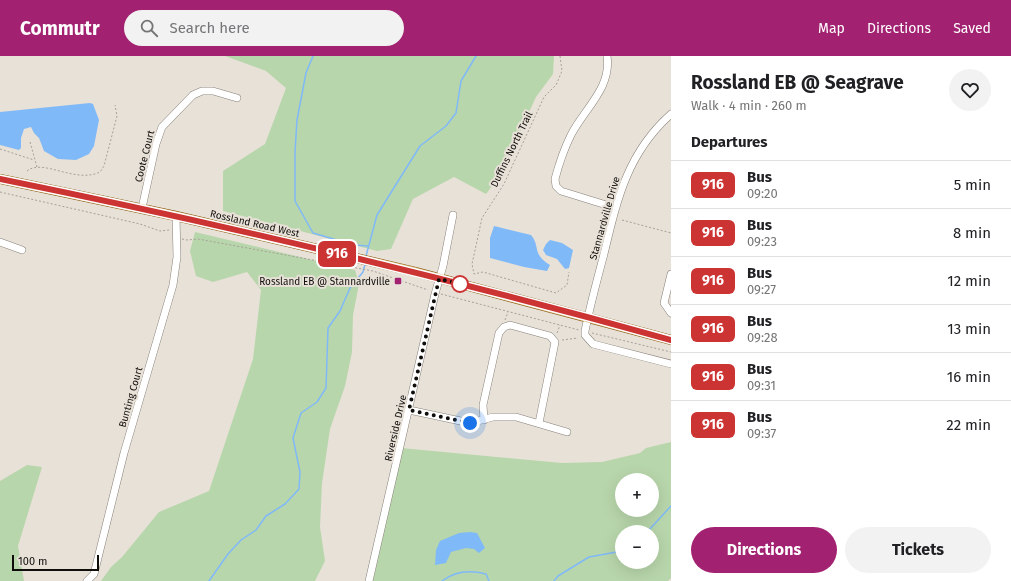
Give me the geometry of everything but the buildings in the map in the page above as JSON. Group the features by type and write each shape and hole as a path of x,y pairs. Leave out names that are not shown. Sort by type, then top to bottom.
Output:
{"main road":[{"name":"Rossland Road West","path":"0,179 142,208 345,256 373,266 416,272 671,340"}],"street":[{"path":"607,56 608,64 606,77 600,92 571,135 555,179 556,186 560,191 616,208"},
{"name":"Coote Court","path":"142,208 156,144 162,127 193,95 202,91 213,91 237,98"},
{"name":"Stannardville Drive","path":"588,317 624,179 632,163 657,128 671,114"},
{"name":"Riverside Drive","path":"369,581 453,215"},
{"name":"Bunting Court","path":"87,581 94,574 124,454 173,285 177,257 176,216"},
{"path":"0,242 22,250"},
{"path":"671,274 664,303 671,313"},
{"path":"588,317 586,334 593,344 671,364"},
{"path":"484,420 483,405 501,330 510,325 550,336 556,346 539,423"},
{"path":"409,410 470,423 503,416 539,423 567,432"}],"path":[{"name":"Duffins North Trail","path":"560,56 562,72 556,85 544,96 504,184 482,218 472,264 474,274 483,272 556,293 567,285 569,272"},
{"path":"27,171 31,168 45,167 86,177 100,172 104,166 116,116 115,105"},
{"path":"30,142 37,168"},
{"path":"0,149 34,160"},
{"path":"0,192 140,224 160,230 176,230"},
{"path":"622,220 671,233"},
{"path":"181,238 187,240 198,239 336,263 373,266 435,292 586,334 671,352"},
{"path":"554,341 586,334"}],"green space":[{"path":"225,56 554,56 553,74 536,97 499,177 486,194 454,177 413,199 391,249 377,251 223,211 223,171 265,144 286,88 266,71"},
{"path":"195,232 355,270 359,284 353,315 352,352 345,386 330,429 322,483 320,527 325,561 315,581 101,581 111,567 122,557 159,512 209,491 253,359 261,290 247,272 213,282 196,276 190,251"},
{"path":"671,442 671,578 668,581 373,581 401,448 562,463 602,462 640,453 646,448"},
{"path":"27,465 42,467 18,546 24,581 0,581 0,481"}],"water":[{"path":"90,103 93,104 99,120 94,146 89,154 76,160 58,159 44,151 39,138 31,127 24,129 21,138 21,148 19,150 0,145 0,112"},
{"path":"494,226 531,235 536,243 540,257 550,265 547,271 524,267 490,258 490,238"},
{"path":"550,240 562,243 573,250 569,268 565,269 557,259 546,255 543,250"},
{"path":"459,533 477,533 485,548 479,553 474,549 466,548 451,552 446,563 435,565 436,550 440,541"}],"waterway":[{"path":"313,56 306,73 297,120 295,152 295,201 313,233 354,245 368,246"},
{"path":"366,256 377,215 420,146 446,126 456,113 461,81 476,56"},
{"path":"209,581 228,554 241,540 256,530 266,516 285,504 299,489 300,472 293,438 301,413 317,402 326,388 328,328 340,311 350,288 363,272 365,264"},
{"path":"653,525 671,506"},
{"path":"554,581 558,576 589,557 615,552"},
{"path":"442,581 452,575 463,572 486,574 489,581"}],"bus line":[{"name":"916","path":"0,179 176,216 416,272 671,340"}],"place":[{"name":"Rossland EB @ Stannardville","path":"398,281"}],"route":[{"path":"460,284 463,284 439,279 409,410 470,423"}]}
